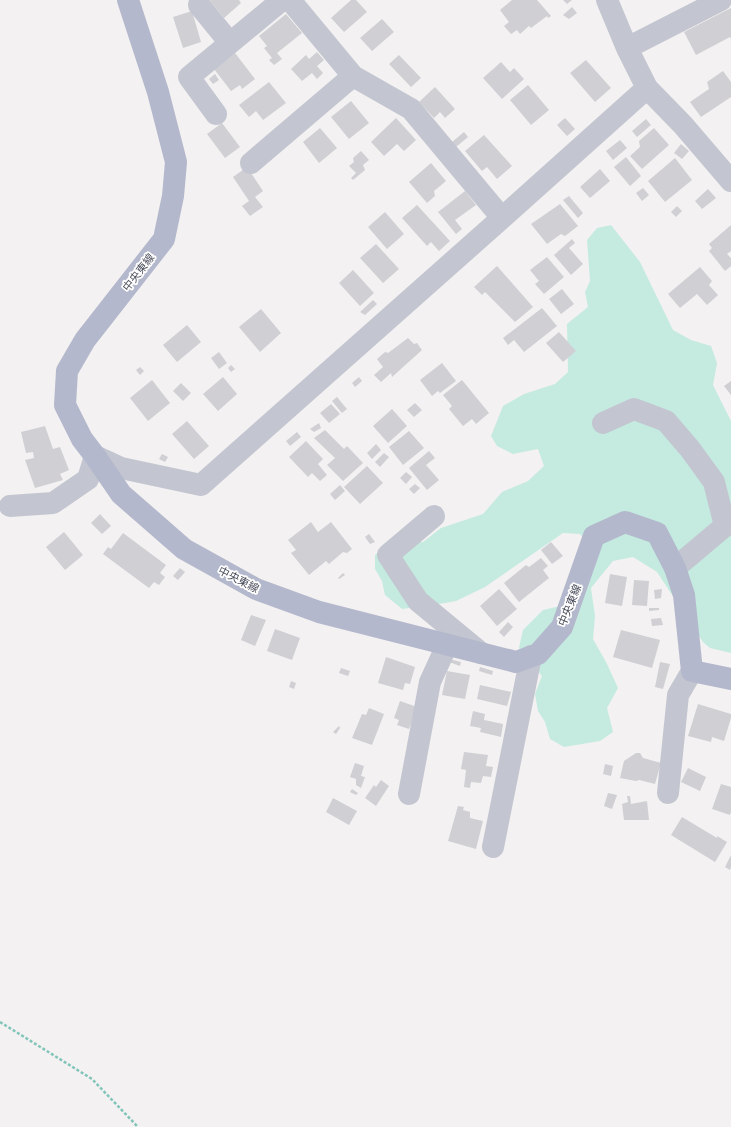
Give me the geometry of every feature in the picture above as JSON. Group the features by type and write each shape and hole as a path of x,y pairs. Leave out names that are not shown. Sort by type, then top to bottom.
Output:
{"main road":[{"name":"中央東線","path":"128,0 158,92 176,162 173,196 164,238 85,340 67,371 65,405 82,439 121,494 184,550 256,589 319,612 516,662 538,654 562,627 594,536 625,522 657,533 675,568 684,595 692,671"},
{"path":"692,671 731,679"}],"street":[{"path":"216,114 189,77 282,0"},
{"path":"290,0 353,76 411,110 502,218"},
{"path":"607,0 627,48 647,88 684,125 731,181"},
{"path":"627,48 721,0"},
{"path":"199,5 230,43"},
{"path":"251,162 353,76"},
{"path":"10,506 53,503 88,479 95,456 121,468 201,485 647,88"},
{"path":"603,423 634,409 666,421 690,449 714,482 725,526 675,568"},
{"path":"434,516 388,555 418,601 481,653"},
{"path":"409,794 430,682 448,645"},
{"path":"493,847 531,656"},
{"path":"668,793 678,695 692,671"}],"path":[{"path":"0,1022 92,1079 138,1127"}],"green space":[{"path":"611,225 640,262 673,330 691,340 711,346 717,363 713,385 731,421 731,653 710,648 703,642 657,572 633,557 613,561 591,588 595,616 593,639 618,688 607,708 613,732 600,741 564,747 550,739 545,722 538,711 535,694 542,676 519,648 523,630 543,610 582,601 598,554 580,534 563,533 485,587 456,601 402,609 385,595 382,581 375,569 375,555 386,545 423,542 441,528 483,514 502,492 528,481 544,466 538,449 513,454 497,446 491,436 503,406 524,394 555,384 568,372 567,324 588,307 585,292 590,281 587,240 597,228"}],"building":[{"path":"209,0 239,0 241,3 224,18"},
{"path":"351,0 356,0 367,12 344,32 331,18"},
{"path":"512,0 537,0 551,16 548,18 547,16 531,28 529,26 520,34 517,30 511,34 504,26 509,22 500,10"},
{"path":"563,0 572,0 567,4"},
{"path":"572,7 577,13 569,19 563,15"},
{"path":"731,8 731,39 730,37 696,55 684,32"},
{"path":"192,11 201,42 183,48 173,17"},
{"path":"286,14 302,33 277,53 282,59 274,65 269,60 272,58 264,48 267,46 259,36"},
{"path":"382,19 394,32 372,51 360,38"},
{"path":"317,52 324,60 317,66 323,73 317,79 312,73 302,81 291,69 306,55 309,59"},
{"path":"235,53 255,79 242,89 240,85 231,91 214,69"},
{"path":"399,55 421,78 411,87 389,64"},
{"path":"586,60 611,88 595,102 570,73"},
{"path":"501,62 510,72 514,68 524,79 502,99 483,78"},
{"path":"723,71 731,82 731,97 701,117 690,102 709,89 707,82"},
{"path":"215,74 219,80 213,84 209,79"},
{"path":"269,82 286,103 263,120 256,111 249,117 239,105"},
{"path":"528,85 549,110 531,125 510,100"},
{"path":"435,87 455,109 445,118 440,112 434,118 419,102"},
{"path":"351,101 369,123 349,139 331,117"},
{"path":"396,118 416,140 404,151 397,144 384,156 371,142"},
{"path":"565,118 575,129 567,136 557,125"},
{"path":"646,119 651,125 637,137 632,131"},
{"path":"222,123 240,147 225,158 207,134"},
{"path":"320,128 337,148 319,163 303,142"},
{"path":"654,128 669,145 642,169 630,156 640,147 639,141"},
{"path":"464,132 468,137 456,147 452,142"},
{"path":"484,135 512,166 497,179 487,167 482,171 465,151"},
{"path":"620,140 627,148 613,160 606,151"},
{"path":"681,144 689,151 682,159 674,153"},
{"path":"361,151 369,160 363,165 365,170 353,180 351,178 356,173 349,166 354,162 353,158"},
{"path":"626,157 641,176 630,186 614,167"},
{"path":"675,158 692,180 665,202 648,181"},
{"path":"431,163 446,181 434,191 435,196 427,203 409,182"},
{"path":"247,167 263,191 255,197 263,207 250,216 242,206 249,201 233,177"},
{"path":"600,169 610,181 590,198 580,187"},
{"path":"643,188 649,195 642,201 636,193"},
{"path":"708,189 716,198 702,209 695,201"},
{"path":"465,191 476,205 455,220 462,229 456,234 438,212"},
{"path":"569,196 583,213 578,218 563,200"},
{"path":"560,204 578,226 565,236 561,234 547,244 531,224"},
{"path":"417,205 450,241 439,251 431,242 427,246 402,218"},
{"path":"677,206 682,211 676,217 671,212"},
{"path":"385,212 404,234 387,249 368,227"},
{"path":"731,225 731,251 727,254 731,258 731,266 725,271 709,251 712,248 709,244"},
{"path":"572,239 575,243 569,248 583,264 571,275 554,255"},
{"path":"376,244 399,269 383,283 360,258"},
{"path":"547,257 564,277 544,294 535,284 539,281 530,270"},
{"path":"497,266 533,307 515,322 485,292 482,295 474,287"},
{"path":"700,267 712,281 709,285 718,295 707,305 697,294 680,308 668,294"},
{"path":"353,270 374,293 360,306 339,283"},
{"path":"562,289 574,304 561,314 549,299"},
{"path":"373,300 377,304 365,315 360,312"},
{"path":"542,308 557,326 524,352 514,340 508,345 503,338"},
{"path":"261,309 281,333 260,352 239,327"},
{"path":"187,325 201,342 177,362 163,345"},
{"path":"559,332 576,351 563,362 546,343"},
{"path":"408,338 414,344 417,343 422,350 392,377 391,373 381,382 374,375 383,367 377,359 385,352 388,353"},
{"path":"219,352 227,363 219,369 211,358"},
{"path":"442,363 456,381 440,393 438,391 432,396 420,380"},
{"path":"231,365 235,369 231,372 228,368"},
{"path":"140,367 144,371 140,375 136,370"},
{"path":"223,377 237,394 218,411 203,394"},
{"path":"359,377 362,381 355,387 352,383"},
{"path":"152,380 170,403 148,421 130,398"},
{"path":"462,380 489,413 476,424 472,419 463,426 449,409 452,406 443,395"},
{"path":"731,381 731,395 724,386"},
{"path":"181,383 191,393 183,401 173,391"},
{"path":"337,397 347,409 342,413 332,401"},
{"path":"415,403 422,410 414,417 407,410"},
{"path":"331,404 340,414 329,423 320,413"},
{"path":"392,409 407,426 388,443 373,426"},
{"path":"187,421 209,446 194,459 172,434"},
{"path":"319,423 321,428 314,432 310,429"},
{"path":"45,426 53,449 60,447 69,470 60,474 63,480 35,488 25,460 34,458 33,452 26,453 21,432"},
{"path":"325,430 344,449 347,446 363,463 343,481 327,465 335,458 314,438"},
{"path":"409,431 424,448 403,465 389,447"},
{"path":"297,432 301,437 290,446 286,441"},
{"path":"306,441 323,459 318,464 327,475 320,481 312,473 308,477 289,457"},
{"path":"376,444 381,450 372,459 367,453"},
{"path":"429,451 435,458 426,465 439,480 427,490 409,468"},
{"path":"384,453 389,457 380,467 375,462"},
{"path":"162,454 168,457 165,462 159,459"},
{"path":"367,466 383,483 360,504 344,487"},
{"path":"406,472 412,477 406,484 400,478"},
{"path":"415,484 420,488 414,494 409,489"},
{"path":"340,485 345,491 335,500 330,494"},
{"path":"100,514 111,526 102,534 91,523"},
{"path":"311,522 318,532 331,522 352,549 347,553 343,552 329,564 326,561 309,575 291,553 296,550 288,540"},
{"path":"64,532 83,555 65,570 46,547"},
{"path":"123,533 166,565 160,573 165,577 159,585 154,582 149,588 103,554 108,547 111,549"},
{"path":"369,534 375,542 370,544 365,537"},
{"path":"551,542 563,556 552,564 541,550"},
{"path":"541,558 548,566 543,570 549,578 519,602 504,583 526,565 529,567"},
{"path":"180,568 185,572 178,580 173,576"},
{"path":"343,573 345,575 339,579 338,578"},
{"path":"610,574 627,577 622,606 605,603"},
{"path":"634,580 649,581 647,606 632,605"},
{"path":"499,589 517,609 497,626 480,606"},
{"path":"662,589 661,598 655,599 654,590"},
{"path":"649,608 659,608 659,610 649,611"},
{"path":"251,615 266,620 255,646 241,640"},
{"path":"661,618 663,625 652,626 651,619"},
{"path":"508,622 513,627 504,637 499,632"},
{"path":"275,629 300,638 292,660 267,651"},
{"path":"621,630 660,640 652,668 613,657"},
{"path":"386,657 415,667 410,684 405,683 403,690 378,683"},
{"path":"449,659 461,662 460,666 449,662"},
{"path":"660,662 670,664 663,689 655,687"},
{"path":"480,667 493,671 492,675 479,671"},
{"path":"341,668 350,671 348,676 339,673"},
{"path":"447,671 470,675 465,699 442,695"},
{"path":"291,681 296,683 294,689 289,687"},
{"path":"480,685 511,692 507,706 477,699"},
{"path":"400,701 417,707 409,729 397,725 399,720 394,718"},
{"path":"698,704 731,714 724,741 712,737 711,742 688,736"},
{"path":"369,708 384,714 372,745 352,738 362,714 366,715"},
{"path":"473,711 485,714 484,720 503,724 501,737 480,732 481,728 470,726"},
{"path":"339,726 340,728 336,734 333,732"},
{"path":"464,752 488,755 486,766 493,767 491,777 483,776 481,783 471,782 470,788 464,787 466,770 461,769"},
{"path":"636,753 640,753 643,758 661,763 655,784 639,780 636,781 620,778 624,761"},
{"path":"355,763 364,766 361,776 365,777 361,788 356,785 356,779 350,777"},
{"path":"605,764 613,766 611,776 603,774"},
{"path":"688,768 706,777 700,791 681,782"},
{"path":"381,780 389,786 376,806 365,798 374,785 376,787"},
{"path":"721,784 731,787 730,815 712,809"},
{"path":"352,789 358,793 356,795 350,792"},
{"path":"608,793 617,795 612,809 604,806"},
{"path":"627,796 630,796 631,804 647,801 649,820 624,820 622,804 628,802"},
{"path":"333,798 357,811 349,825 326,812"},
{"path":"458,806 464,807 463,810 470,812 470,818 483,821 476,849 448,841"},
{"path":"682,817 717,838 717,836 727,842 715,862 671,835"},
{"path":"731,855 731,867 730,870 725,867"}]}
